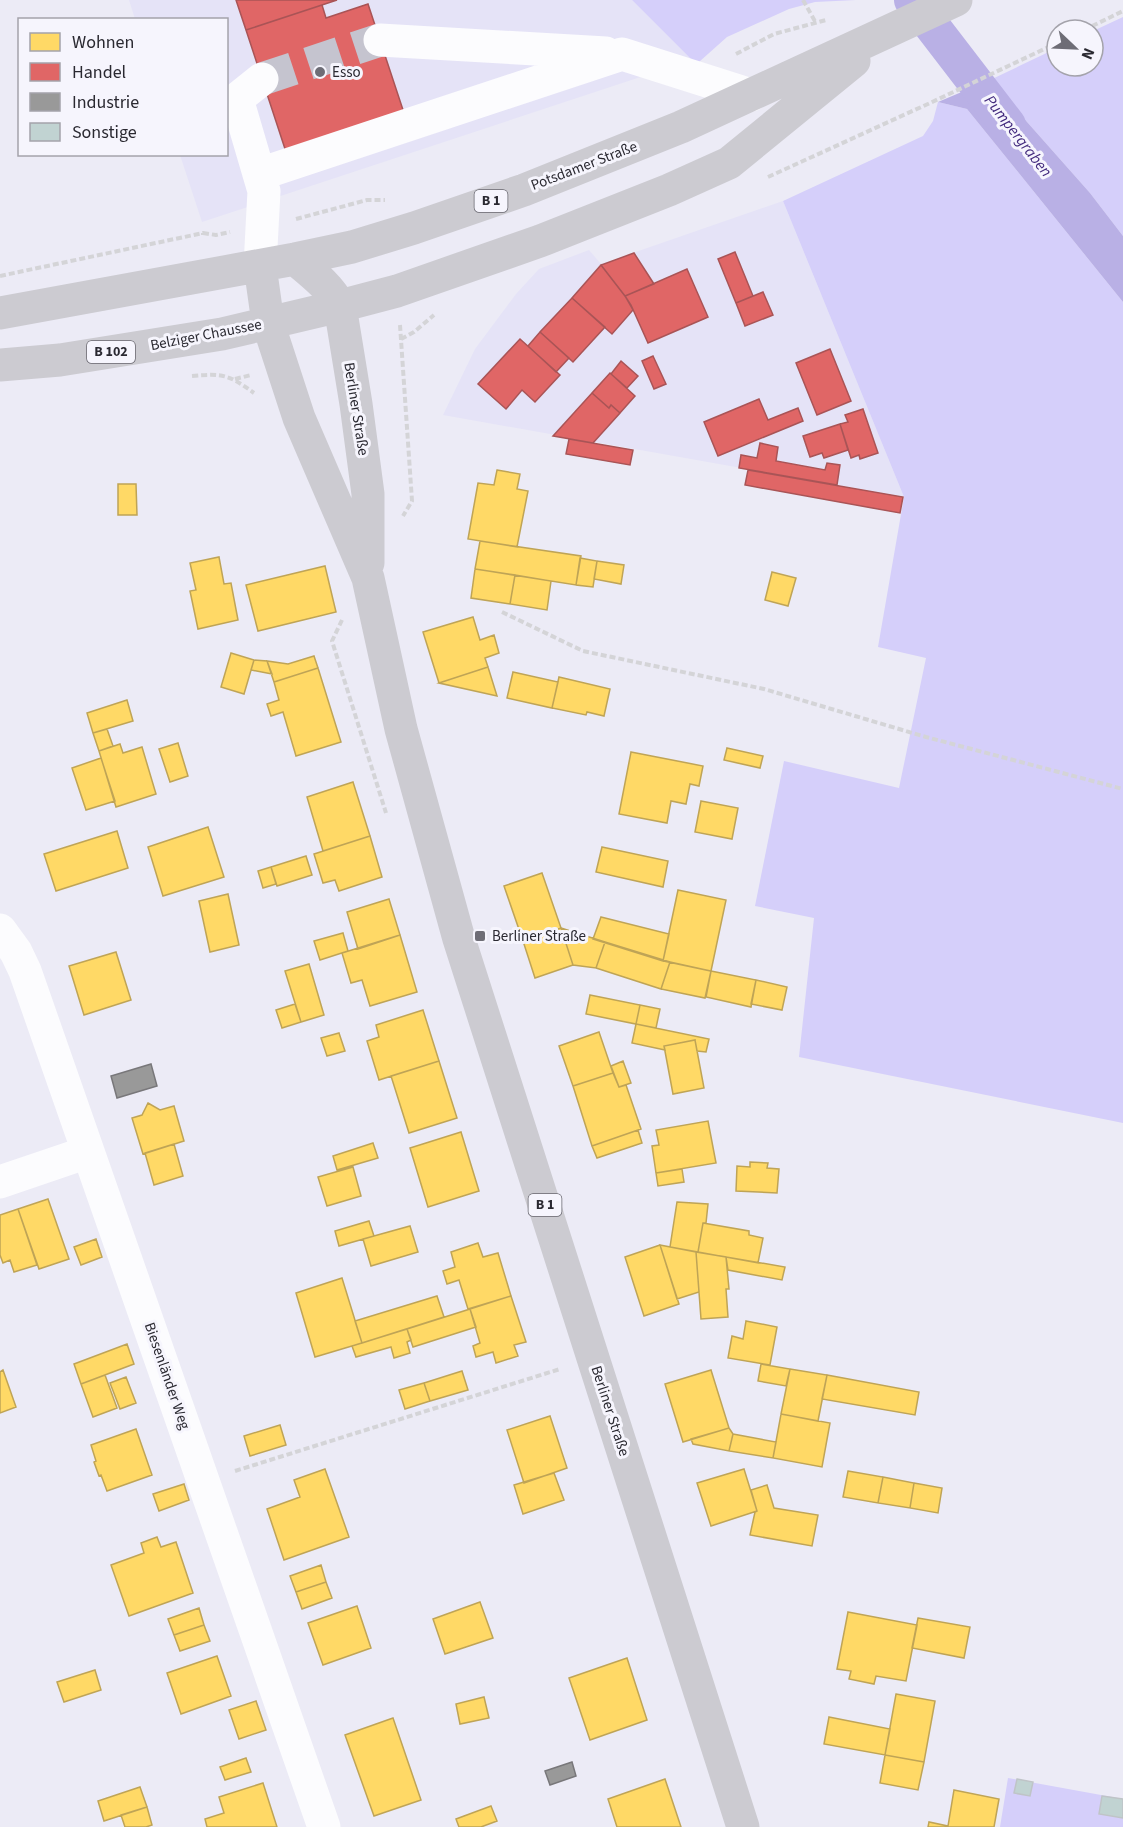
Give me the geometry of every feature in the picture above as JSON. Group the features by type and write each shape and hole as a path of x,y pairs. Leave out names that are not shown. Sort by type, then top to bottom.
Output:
{"main road":[{"name":"Potsdamer Straße","path":"260,266 352,247 524,190 639,145 956,0"},
{"name":"Potsdamer Straße","path":"340,306 413,286 540,241 669,190 729,163 895,28"},
{"name":"Berliner Straße","path":"295,259 321,280 332,292 340,306 368,494 368,578"},
{"name":"Berliner Straße","path":"260,266 268,323 299,418 368,578 400,729 456,928 743,1827"},
{"path":"0,313 260,266"},
{"name":"Belziger Chaussee","path":"0,365 60,360 222,334 340,306"}],"street":[{"path":"380,40 622,54 752,95"},
{"path":"260,174 622,54"},
{"path":"260,266 264,191 237,99 262,79"},
{"name":"Biesenländer Weg","path":"2,934 16,952 25,971 324,1827"},
{"path":"0,1182 88,1152"}],"path":[{"path":"694,77 774,34 816,23 803,0"},
{"path":"1105,20 1123,11"},
{"path":"930,103 1045,49"},
{"path":"0,276 137,248"},
{"path":"401,339 414,332 434,315"},
{"path":"182,377 214,374 234,379 252,375"},
{"path":"502,612 583,651 764,689 926,736 1123,789"},
{"path":"203,1481 560,1369"}],"shaded area":[{"path":"129,0 632,0 692,60 202,222 180,156 228,156 228,18 135,18"},
{"path":"632,0 856,0 815,2 789,9 727,37 699,62 692,60"},
{"path":"1123,17 1123,236 1090,193 990,80 1045,54 1045,78 1105,78 1105,25"},
{"path":"938,102 967,109 1123,302 1123,1123 799,1057 814,918 755,906 784,761 899,788 926,658 878,647 904,497 783,201 923,136 933,121"},
{"path":"783,201 904,497 443,415 475,349 516,294 539,269 589,250 601,264"},
{"path":"1008,1778 1123,1799 1123,1827 1000,1827"}],"water":[{"path":"990,80 1090,193 1123,236 1123,302 967,109 938,102"}],"building: Wohnen":[{"path":"497,470 520,474 517,489 528,491 517,547 468,539 478,483 494,485"},
{"path":"118,484 136,484 137,515 118,515"},
{"path":"480,541 581,556 576,585 475,569"},
{"path":"219,557 224,584 231,583 238,620 198,629 190,591 196,590 190,563"},
{"path":"580,558 597,561 593,587 576,585"},
{"path":"597,561 624,565 621,584 594,579"},
{"path":"325,566 336,612 258,631 246,585"},
{"path":"475,569 515,575 510,604 471,598"},
{"path":"772,572 796,578 788,606 765,600"},
{"path":"515,575 551,581 547,610 510,604"},
{"path":"473,617 480,640 494,635 499,653 485,658 488,667 439,683 423,632"},
{"path":"231,653 254,660 244,694 221,687"},
{"path":"314,656 318,668 274,682 267,661 288,664"},
{"path":"254,660 267,661 272,674 251,670"},
{"path":"488,667 497,696 439,683"},
{"path":"318,668 341,742 296,756 283,712 271,716 267,704 279,700 274,682"},
{"path":"513,672 558,682 552,708 507,698"},
{"path":"559,677 610,689 604,716 552,708"},
{"path":"127,700 133,721 93,733 87,713"},
{"path":"107,729 113,746 99,751 93,733"},
{"path":"178,743 188,776 170,782 159,749"},
{"path":"120,744 123,753 142,747 156,794 116,807 99,751"},
{"path":"727,748 763,756 760,768 724,760"},
{"path":"631,752 703,766 699,786 690,784 686,804 671,801 667,823 619,814"},
{"path":"101,758 115,801 86,810 72,768"},
{"path":"353,782 370,836 323,851 307,797"},
{"path":"701,801 738,808 732,839 695,832"},
{"path":"208,827 224,877 163,896 148,847"},
{"path":"117,831 128,868 56,891 44,854"},
{"path":"370,836 382,877 339,891 335,880 323,883 314,854"},
{"path":"602,847 668,861 663,887 596,872"},
{"path":"306,856 312,875 277,886 271,867"},
{"path":"271,867 276,884 263,888 258,871"},
{"path":"542,873 561,928 523,941 504,886"},
{"path":"678,890 726,900 711,971 663,961"},
{"path":"228,894 239,945 210,952 199,901"},
{"path":"389,899 400,935 358,949 347,912"},
{"path":"601,917 669,934 663,961 593,939"},
{"path":"561,928 573,965 535,978 523,941"},
{"path":"561,928 605,942 596,968 573,965"},
{"path":"343,933 348,951 320,960 314,941"},
{"path":"400,935 417,992 370,1006 362,980 351,983 342,953"},
{"path":"605,942 670,962 661,989 596,968"},
{"path":"116,952 131,1000 84,1015 69,966"},
{"path":"670,962 711,971 705,998 661,989"},
{"path":"309,964 324,1015 301,1022 285,971"},
{"path":"711,971 756,980 751,1007 706,997"},
{"path":"756,980 787,987 782,1010 751,1004"},
{"path":"590,995 640,1005 636,1024 586,1014"},
{"path":"295,1004 301,1022 282,1028 276,1010"},
{"path":"640,1005 660,1009 656,1028 636,1024"},
{"path":"423,1010 439,1061 379,1080 367,1041 379,1037 376,1025"},
{"path":"636,1024 709,1039 706,1052 697,1051 695,1040 664,1046 665,1050 632,1043"},
{"path":"599,1032 613,1073 573,1086 559,1046"},
{"path":"339,1033 345,1051 327,1056 321,1038"},
{"path":"695,1040 704,1088 673,1094 664,1046"},
{"path":"439,1061 457,1118 409,1133 391,1076"},
{"path":"623,1061 631,1083 619,1087 611,1066"},
{"path":"613,1073 619,1087 626,1085 641,1129 592,1146 573,1086"},
{"path":"148,1103 160,1110 174,1106 184,1141 143,1154 132,1118 142,1115"},
{"path":"708,1121 716,1163 656,1173 652,1146 659,1145 656,1130"},
{"path":"638,1130 642,1143 597,1158 592,1146"},
{"path":"461,1132 479,1191 428,1207 410,1148"},
{"path":"373,1143 378,1158 337,1170 333,1156"},
{"path":"174,1144 183,1176 154,1185 145,1153"},
{"path":"750,1162 768,1163 767,1168 779,1169 777,1193 736,1191 737,1166 750,1167"},
{"path":"353,1167 361,1196 327,1206 318,1177"},
{"path":"682,1169 684,1182 658,1186 656,1173"},
{"path":"48,1199 69,1259 39,1269 18,1209"},
{"path":"677,1202 708,1204 706,1223 703,1223 698,1252 670,1247"},
{"path":"18,1209 37,1265 14,1272 10,1260 3,1263 0,1255 0,1215"},
{"path":"369,1221 374,1236 339,1246 335,1231"},
{"path":"703,1223 749,1231 749,1235 763,1238 758,1263 698,1252"},
{"path":"410,1226 418,1252 371,1266 363,1239"},
{"path":"96,1239 102,1257 81,1265 74,1247"},
{"path":"478,1243 483,1257 498,1253 511,1296 468,1309 459,1280 447,1284 443,1271 455,1267 451,1252"},
{"path":"660,1245 696,1252 699,1292 677,1299"},
{"path":"660,1245 679,1304 644,1316 625,1257"},
{"path":"696,1252 726,1257 729,1289 726,1289 728,1317 701,1319"},
{"path":"726,1257 785,1267 782,1280 728,1270"},
{"path":"342,1278 362,1343 315,1357 296,1293"},
{"path":"437,1296 444,1317 362,1343 355,1321"},
{"path":"511,1296 526,1342 514,1345 518,1356 496,1363 493,1352 476,1357 473,1346 480,1343 470,1309"},
{"path":"470,1309 476,1327 413,1347 407,1329"},
{"path":"746,1321 777,1327 770,1365 728,1358 732,1336 743,1339"},
{"path":"407,1329 411,1340 407,1342 410,1353 394,1358 391,1347 356,1357 352,1346"},
{"path":"127,1344 134,1364 81,1384 74,1364"},
{"path":"761,1364 790,1369 786,1386 758,1381"},
{"path":"790,1369 827,1375 818,1421 781,1414"},
{"path":"3,1370 16,1407 0,1413 0,1372"},
{"path":"711,1370 729,1428 683,1442 665,1384"},
{"path":"462,1371 468,1390 430,1401 424,1383"},
{"path":"105,1375 117,1408 93,1417 81,1384"},
{"path":"827,1375 919,1392 915,1415 822,1399"},
{"path":"126,1377 136,1403 120,1409 110,1383"},
{"path":"424,1383 430,1401 405,1409 399,1390"},
{"path":"781,1414 830,1423 822,1467 773,1458"},
{"path":"550,1416 567,1468 524,1483 507,1430"},
{"path":"280,1425 286,1445 250,1456 244,1436"},
{"path":"729,1428 733,1434 729,1451 693,1444 691,1439"},
{"path":"136,1429 152,1475 107,1491 94,1462 96,1461 91,1445"},
{"path":"733,1434 776,1442 773,1458 729,1451"},
{"path":"325,1469 349,1537 284,1560 267,1509 300,1497 294,1480"},
{"path":"744,1469 757,1511 711,1526 697,1483"},
{"path":"848,1471 883,1477 878,1503 843,1497"},
{"path":"554,1473 564,1500 523,1514 514,1485"},
{"path":"883,1477 914,1483 910,1508 878,1503"},
{"path":"914,1483 942,1488 938,1513 910,1508"},
{"path":"184,1484 189,1500 159,1511 153,1494"},
{"path":"767,1485 774,1508 818,1515 812,1546 750,1535 757,1511 751,1490"},
{"path":"157,1537 161,1547 176,1542 193,1593 129,1616 111,1565 144,1553 141,1543"},
{"path":"321,1565 326,1582 296,1592 290,1576"},
{"path":"326,1582 332,1598 302,1609 296,1592"},
{"path":"480,1602 493,1638 445,1654 433,1619"},
{"path":"357,1606 371,1648 323,1665 308,1623"},
{"path":"199,1608 204,1625 174,1635 168,1619"},
{"path":"848,1612 917,1625 906,1681 876,1676 874,1684 849,1679 851,1671 837,1669"},
{"path":"918,1618 970,1627 964,1658 912,1648"},
{"path":"204,1625 210,1641 180,1651 174,1635"},
{"path":"217,1656 231,1696 181,1714 167,1673"},
{"path":"627,1658 647,1720 590,1740 569,1678"},
{"path":"95,1670 101,1690 64,1702 57,1682"},
{"path":"896,1694 935,1701 924,1762 885,1755"},
{"path":"484,1697 489,1718 460,1724 456,1704"},
{"path":"256,1701 266,1730 239,1739 229,1710"},
{"path":"829,1717 890,1729 885,1755 824,1744"},
{"path":"393,1718 421,1800 374,1816 345,1735"},
{"path":"885,1755 924,1762 918,1790 880,1783"},
{"path":"246,1758 251,1772 225,1780 220,1767"},
{"path":"665,1779 681,1827 617,1827 608,1799"},
{"path":"263,1783 277,1827 207,1827 205,1819 224,1813 219,1797"},
{"path":"140,1787 147,1807 104,1821 98,1801"},
{"path":"954,1790 999,1799 994,1827 928,1827 929,1822 948,1826"},
{"path":"491,1806 497,1821 481,1827 459,1827 456,1819"},
{"path":"147,1807 152,1825 125,1827 121,1815"}],"building: Handel":[{"path":"236,0 337,0 246,30"},
{"path":"368,4 407,122 289,161 246,30 322,5 326,18"},
{"path":"735,252 753,296 736,303 718,259"},
{"path":"634,253 654,284 625,296 601,265"},
{"path":"601,265 633,310 612,334 572,298"},
{"path":"687,269 708,317 648,343 625,296"},
{"path":"763,292 773,315 745,326 736,303"},
{"path":"572,298 605,327 573,362 540,332"},
{"path":"540,332 569,358 556,372 528,346"},
{"path":"520,339 560,375 535,402 522,390 506,409 478,384"},
{"path":"830,349 851,401 817,415 796,363"},
{"path":"653,356 666,384 654,389 642,361"},
{"path":"621,361 638,376 627,388 611,374"},
{"path":"610,373 635,396 620,413 611,405 609,408 592,393"},
{"path":"592,393 609,408 611,405 620,413 593,443 553,436"},
{"path":"759,399 768,420 798,408 803,421 718,456 704,422"},
{"path":"863,409 878,453 860,459 859,455 851,458 840,424 848,422 845,415"},
{"path":"840,424 848,450 824,458 822,453 810,457 803,436"},
{"path":"569,439 633,450 630,465 566,454"},
{"path":"760,443 778,447 776,461 825,470 827,463 840,465 837,485 739,468 741,455 757,458"},
{"path":"748,470 903,497 900,513 745,485"}],"building: Industrie":[{"path":"151,1064 157,1086 117,1098 111,1076"},
{"path":"572,1762 576,1776 550,1785 545,1771"}],"building: Sonstige":[{"path":"1017,1779 1033,1782 1030,1796 1014,1793"},
{"path":"1102,1796 1123,1799 1123,1818 1099,1814"}],"waterway":[{"name":"Pumpergraben","path":"912,0 1008,125"}],"tunnel":[{"path":"262,79 380,40"}],"place":[{"name":"Esso","path":"320,72"},
{"name":"Berliner Straße","path":"480,936"}]}
